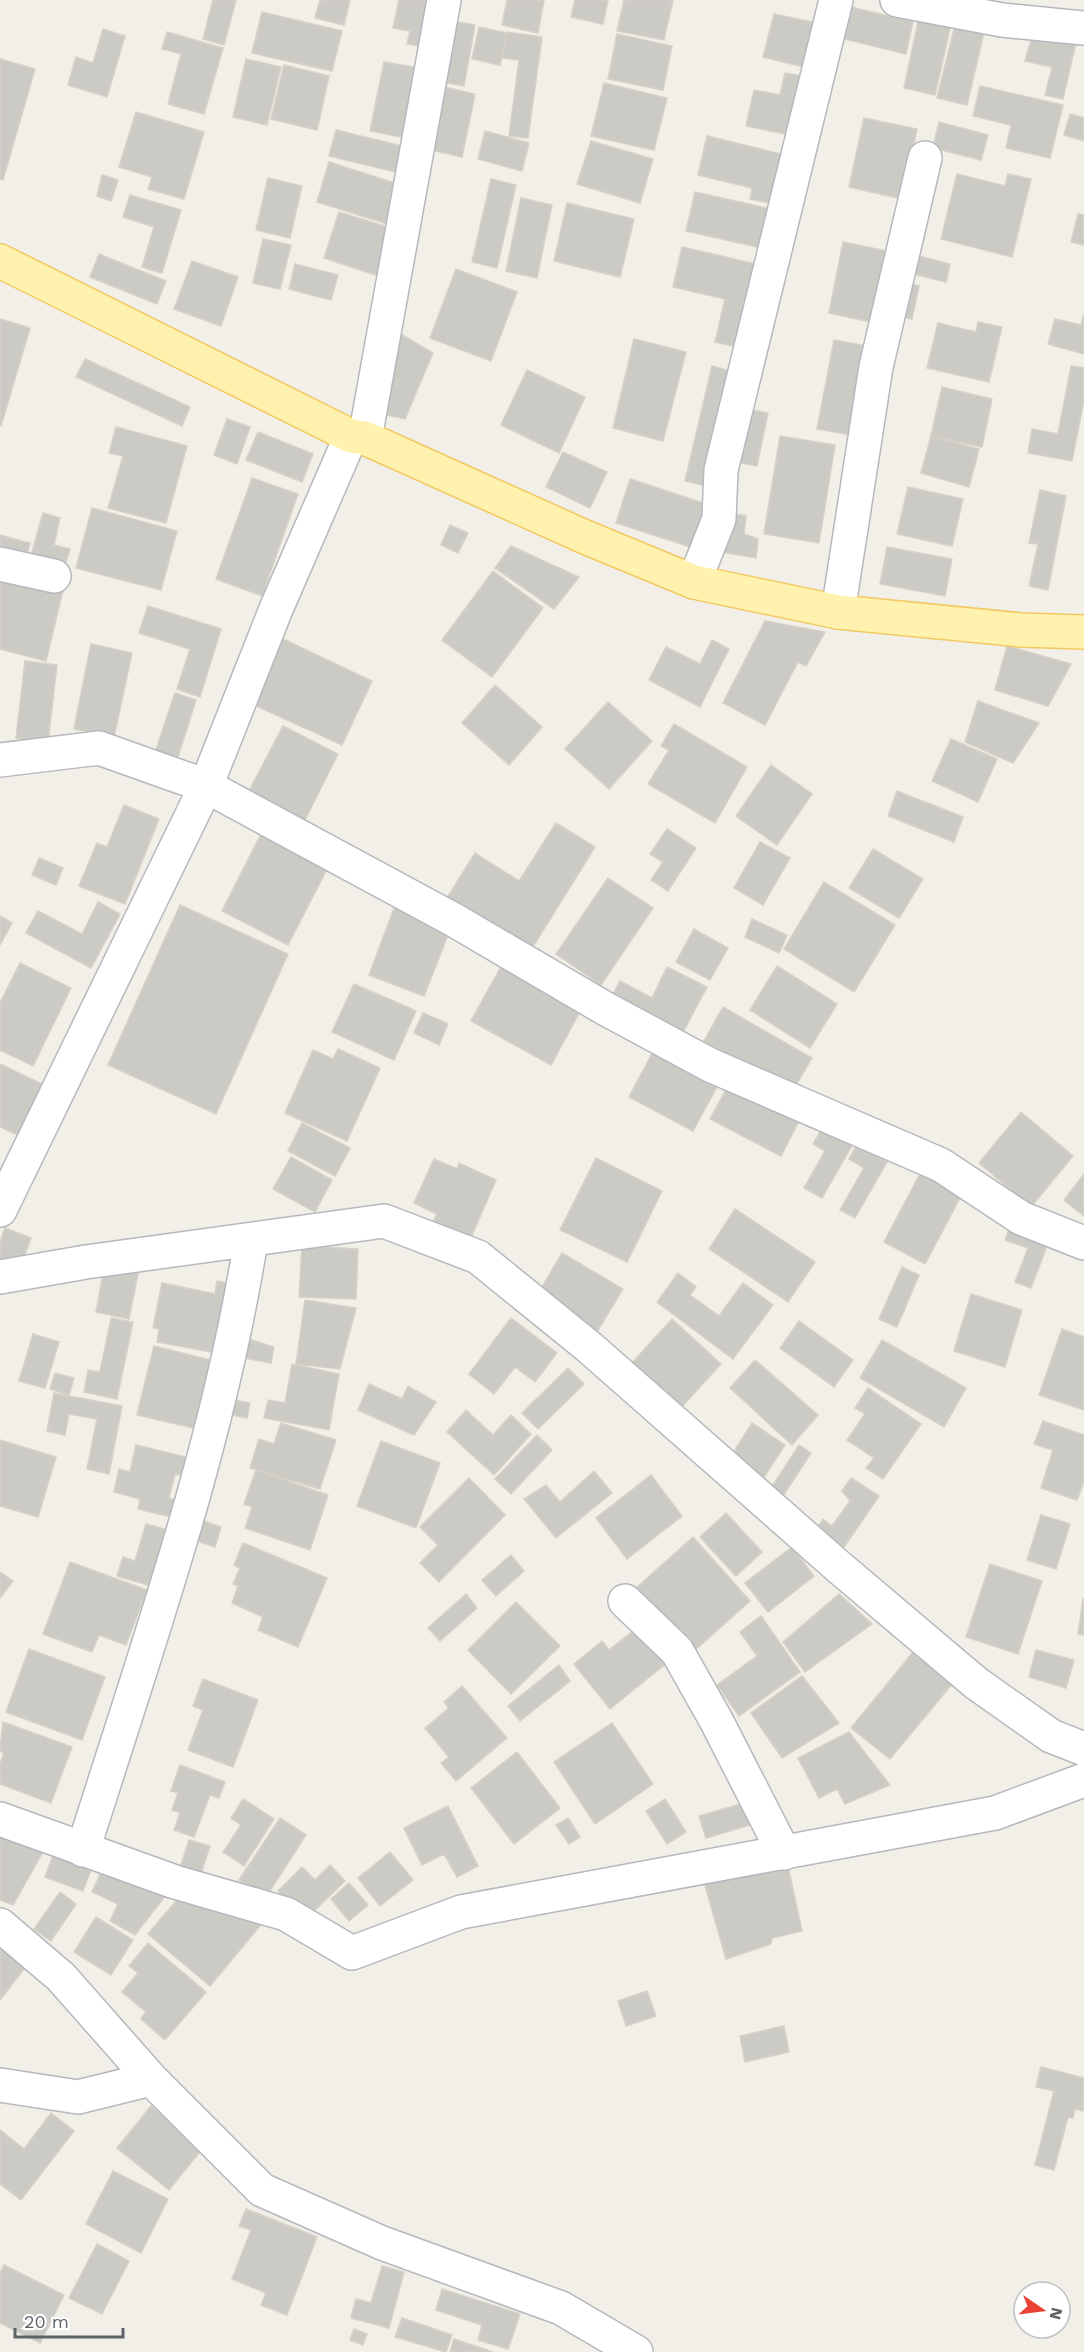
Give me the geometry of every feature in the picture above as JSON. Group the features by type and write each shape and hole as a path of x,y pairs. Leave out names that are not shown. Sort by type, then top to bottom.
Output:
{"main road":[{"path":"0,261 358,437 585,537 694,582 838,612 1021,630 1084,632"}],"street":[{"path":"0,1210 206,786 276,609 358,437 444,0"},
{"path":"694,582 718,519 722,470 836,0"},
{"path":"897,0 1002,20 1084,28"},
{"path":"838,612 876,367 925,158"},
{"path":"0,564 54,576"},
{"path":"0,760 99,748 206,786 454,920 606,1010 710,1065 941,1165 1021,1218 1084,1243"},
{"path":"0,1277 86,1262 384,1221 478,1257 589,1347 831,1560 976,1683 1052,1736 1084,1749"},
{"path":"83,1850 195,1493 239,1317 251,1240"},
{"path":"625,1601 677,1652 717,1722 784,1852"},
{"path":"0,1819 175,1882 286,1914 352,1953 462,1912 995,1813 1084,1780"},
{"path":"0,1925 61,1977 151,2079 262,2190 382,2243 561,2308 636,2352"},
{"path":"0,2085 78,2097 151,2079"}],"building":[{"path":"213,0 236,0 224,45 203,39"},
{"path":"320,0 350,0 344,25 315,18"},
{"path":"399,0 437,0 429,48 407,44 410,31 393,28"},
{"path":"507,0 544,0 538,33 502,25"},
{"path":"575,0 608,0 603,24 571,17"},
{"path":"624,0 673,0 664,40 617,31"},
{"path":"847,6 913,22 906,54 840,38"},
{"path":"262,12 342,31 332,71 252,53"},
{"path":"774,14 822,24 812,69 763,57"},
{"path":"919,17 951,24 935,95 904,88"},
{"path":"447,20 475,25 464,86 436,81"},
{"path":"956,21 985,28 967,105 937,98"},
{"path":"479,27 507,33 500,65 472,59"},
{"path":"103,29 125,36 107,97 68,85 76,57 93,63"},
{"path":"1034,30 1077,38 1063,99 1045,95 1052,67 1025,61"},
{"path":"167,32 223,48 204,114 168,104 181,54 162,49"},
{"path":"507,32 542,37 528,138 509,136 519,60 503,58"},
{"path":"617,34 672,46 663,90 608,79"},
{"path":"0,59 35,69 3,180 0,179"},
{"path":"246,59 281,67 267,125 233,117"},
{"path":"384,62 420,68 406,138 370,131"},
{"path":"284,65 329,76 317,130 271,119"},
{"path":"785,73 808,77 795,136 746,126 754,90 780,95"},
{"path":"604,83 667,98 654,150 591,136"},
{"path":"435,85 475,94 462,157 422,148"},
{"path":"980,86 1063,105 1050,158 1006,148 1011,125 973,116"},
{"path":"136,112 204,132 184,199 148,189 152,177 119,167"},
{"path":"1070,114 1084,118 1084,141 1064,135"},
{"path":"864,118 917,129 902,199 849,187"},
{"path":"939,122 988,135 981,160 933,148"},
{"path":"336,130 406,147 400,173 329,156"},
{"path":"485,131 529,143 522,171 478,159"},
{"path":"707,136 785,155 774,204 750,199 752,188 698,175"},
{"path":"591,141 653,159 640,203 577,184"},
{"path":"329,162 404,186 391,225 317,202"},
{"path":"957,174 1005,186 1008,174 1031,179 1012,257 941,239"},
{"path":"102,175 118,180 111,201 97,196"},
{"path":"268,178 302,186 290,238 256,230"},
{"path":"491,179 516,185 497,268 472,262"},
{"path":"695,192 771,209 762,248 686,231"},
{"path":"130,195 181,210 162,273 142,267 154,227 123,217"},
{"path":"521,198 552,205 537,278 506,271"},
{"path":"567,203 634,219 620,277 554,261"},
{"path":"339,212 391,228 382,277 324,258"},
{"path":"1078,214 1084,215 1084,245 1071,242"},
{"path":"263,239 291,245 280,289 253,283"},
{"path":"909,241 922,243 919,256 950,264 946,282 902,271"},
{"path":"843,242 887,251 871,322 829,313"},
{"path":"682,247 756,264 737,347 715,342 725,299 673,287"},
{"path":"99,254 166,281 157,304 90,277"},
{"path":"192,261 238,277 221,326 174,309"},
{"path":"295,264 338,275 331,300 289,289"},
{"path":"456,269 517,292 491,361 430,338"},
{"path":"899,281 919,286 912,319 891,314"},
{"path":"1084,314 1084,354 1048,344 1055,319 1081,325"},
{"path":"0,319 30,328 1,426 0,425"},
{"path":"978,322 1002,327 989,382 927,368 938,323 976,332"},
{"path":"399,333 433,353 405,419 382,414"},
{"path":"634,339 686,352 663,441 613,428"},
{"path":"834,340 868,346 851,435 817,429"},
{"path":"85,359 190,407 182,426 76,377"},
{"path":"712,366 733,372 706,486 685,481"},
{"path":"1071,366 1084,368 1084,400 1072,461 1028,453 1032,429 1058,434"},
{"path":"527,370 585,397 559,453 501,425"},
{"path":"942,387 992,399 982,447 931,436"},
{"path":"743,408 768,413 757,466 732,461"},
{"path":"227,419 250,427 237,464 214,455"},
{"path":"116,427 187,446 166,523 108,508 123,456 109,453"},
{"path":"258,432 313,454 302,482 246,460"},
{"path":"780,436 835,445 819,543 764,534"},
{"path":"931,436 979,449 969,487 921,473"},
{"path":"563,452 607,472 590,508 546,487"},
{"path":"252,478 298,494 262,596 216,579"},
{"path":"630,479 715,507 700,550 616,523"},
{"path":"908,487 963,499 952,546 897,534"},
{"path":"1040,490 1066,496 1048,590 1029,586 1038,544 1029,543"},
{"path":"92,508 177,531 161,590 76,568"},
{"path":"43,513 60,518 54,545 70,549 63,572 29,563"},
{"path":"727,513 746,516 744,534 758,539 756,558 721,552"},
{"path":"450,525 468,533 458,553 441,545"},
{"path":"0,535 30,543 25,564 0,557"},
{"path":"511,546 579,577 554,609 495,568"},
{"path":"887,547 952,559 945,596 880,584"},
{"path":"0,570 64,586 46,661 0,649"},
{"path":"493,571 543,608 492,677 442,640"},
{"path":"148,606 221,629 200,697 177,689 190,649 139,633"},
{"path":"765,621 825,632 806,666 798,662 765,725 723,703"},
{"path":"283,639 372,681 342,745 252,704"},
{"path":"712,640 729,649 700,707 649,680 666,647 700,664"},
{"path":"91,644 132,653 114,737 74,729"},
{"path":"1007,646 1071,664 1048,706 995,690"},
{"path":"25,661 57,665 48,742 16,738"},
{"path":"495,685 542,727 509,765 462,723"},
{"path":"175,693 196,700 176,763 154,756"},
{"path":"978,701 1039,723 1013,763 965,742"},
{"path":"608,702 652,741 609,789 565,749"},
{"path":"674,724 747,767 715,823 648,784 669,750 661,746"},
{"path":"283,726 338,754 304,822 248,793"},
{"path":"951,739 997,759 978,802 932,781"},
{"path":"771,765 812,794 777,845 736,816"},
{"path":"897,791 963,817 954,842 888,816"},
{"path":"124,805 159,819 125,904 79,886 97,843 107,847"},
{"path":"556,823 595,847 526,958 442,906 475,853 519,881"},
{"path":"667,829 696,848 668,891 651,880 663,862 650,854"},
{"path":"262,832 328,867 288,945 222,911"},
{"path":"760,842 790,858 763,905 734,888"},
{"path":"873,849 923,879 899,918 849,888"},
{"path":"39,858 63,868 56,885 32,875"},
{"path":"608,878 653,908 601,985 556,954"},
{"path":"824,882 895,925 854,992 784,949"},
{"path":"98,902 120,914 91,968 26,933 38,911 82,934"},
{"path":"396,903 452,925 424,996 369,975"},
{"path":"180,905 288,954 216,1114 108,1065"},
{"path":"0,916 12,923 0,945"},
{"path":"752,919 787,935 779,953 745,937"},
{"path":"694,929 728,948 710,980 676,962"},
{"path":"20,963 71,988 33,1066 0,1050 0,1003"},
{"path":"503,963 582,1008 551,1065 471,1021"},
{"path":"777,966 837,1004 810,1048 750,1010"},
{"path":"667,967 707,987 680,1038 609,1002 620,981 652,998"},
{"path":"354,984 416,1011 394,1060 332,1032"},
{"path":"723,1007 812,1058 792,1092 704,1041"},
{"path":"423,1013 448,1024 439,1045 414,1033"},
{"path":"655,1048 719,1083 693,1131 629,1097"},
{"path":"338,1049 380,1068 347,1141 285,1113 313,1050 333,1059"},
{"path":"0,1064 42,1084 18,1135 0,1127"},
{"path":"733,1077 803,1113 781,1156 710,1119"},
{"path":"1021,1112 1073,1156 1031,1207 979,1163"},
{"path":"302,1123 350,1148 335,1176 288,1151"},
{"path":"824,1125 854,1142 822,1198 804,1188 825,1151 813,1144"},
{"path":"857,1145 887,1162 855,1218 840,1210 864,1168 849,1159"},
{"path":"291,1157 332,1180 315,1212 273,1189"},
{"path":"596,1158 662,1191 627,1262 560,1230"},
{"path":"434,1159 457,1169 459,1163 496,1180 470,1240 432,1224 437,1214 414,1203"},
{"path":"921,1172 962,1194 925,1264 884,1242"},
{"path":"1084,1174 1084,1216 1064,1200"},
{"path":"735,1209 815,1262 788,1302 709,1249"},
{"path":"1010,1226 1049,1241 1031,1288 1015,1282 1028,1248 1005,1240"},
{"path":"5,1228 31,1238 21,1266 0,1258 0,1242"},
{"path":"302,1246 358,1249 356,1299 299,1297"},
{"path":"562,1253 623,1289 595,1335 535,1299"},
{"path":"105,1263 139,1269 129,1319 96,1312"},
{"path":"902,1267 919,1275 897,1327 879,1319"},
{"path":"678,1273 696,1287 690,1295 719,1316 743,1283 773,1305 733,1359 657,1302"},
{"path":"217,1281 235,1284 221,1354 157,1342 159,1329 153,1328 162,1283 215,1294"},
{"path":"971,1294 1022,1310 1005,1367 954,1351"},
{"path":"305,1300 356,1308 340,1369 296,1364"},
{"path":"111,1318 133,1322 117,1399 84,1392 88,1370 100,1372"},
{"path":"511,1318 557,1353 535,1382 515,1367 494,1394 469,1374"},
{"path":"672,1319 721,1364 678,1411 629,1366"},
{"path":"799,1321 853,1360 834,1387 780,1348"},
{"path":"1062,1329 1084,1337 1084,1410 1039,1395"},
{"path":"33,1334 59,1342 45,1388 19,1381"},
{"path":"242,1337 274,1347 271,1363 239,1357"},
{"path":"882,1340 966,1388 944,1427 860,1378"},
{"path":"154,1346 215,1361 198,1429 137,1415"},
{"path":"755,1360 818,1415 792,1445 730,1388"},
{"path":"292,1364 339,1374 329,1430 264,1418 268,1400 285,1403"},
{"path":"568,1368 584,1384 538,1429 522,1413"},
{"path":"55,1373 74,1378 69,1395 50,1389"},
{"path":"369,1384 402,1399 408,1386 436,1402 414,1435 358,1410"},
{"path":"868,1388 921,1424 883,1479 866,1468 874,1458 847,1440 865,1414 855,1408"},
{"path":"54,1393 122,1406 109,1474 87,1469 97,1419 69,1414 65,1435 47,1431"},
{"path":"234,1400 250,1403 247,1418 231,1415"},
{"path":"466,1410 493,1435 511,1415 531,1434 494,1475 447,1432"},
{"path":"1043,1421 1084,1435 1084,1482 1077,1500 1041,1488 1053,1450 1034,1444"},
{"path":"281,1423 336,1440 320,1489 250,1468 259,1439 274,1444"},
{"path":"752,1423 785,1445 759,1485 726,1464"},
{"path":"537,1435 552,1450 511,1494 495,1479"},
{"path":"0,1440 56,1457 38,1517 0,1506"},
{"path":"381,1441 440,1463 416,1528 357,1506"},
{"path":"136,1445 194,1459 189,1477 175,1474 169,1498 176,1500 172,1517 138,1509 140,1499 114,1492 119,1469 130,1472"},
{"path":"799,1445 811,1453 783,1496 771,1488"},
{"path":"256,1470 328,1495 310,1550 245,1528 252,1507 244,1504"},
{"path":"594,1471 612,1493 556,1538 524,1499 546,1485 560,1502"},
{"path":"651,1475 682,1516 627,1559 596,1518"},
{"path":"469,1478 505,1515 439,1582 420,1563 438,1545 420,1527"},
{"path":"851,1478 879,1496 840,1553 813,1534 823,1519 832,1526 850,1501 842,1491"},
{"path":"726,1513 762,1552 736,1576 700,1537"},
{"path":"1041,1515 1070,1524 1056,1569 1027,1560"},
{"path":"195,1518 221,1527 215,1547 188,1538"},
{"path":"146,1524 168,1530 151,1586 117,1576 123,1557 135,1561"},
{"path":"693,1537 750,1601 692,1653 635,1589"},
{"path":"243,1543 327,1578 298,1647 258,1630 263,1617 232,1603 238,1586 233,1584 240,1568 234,1565"},
{"path":"792,1547 814,1576 768,1612 745,1583"},
{"path":"511,1555 524,1571 496,1596 482,1580"},
{"path":"70,1562 147,1590 126,1645 99,1635 92,1652 43,1634"},
{"path":"990,1564 1042,1581 1018,1654 966,1637"},
{"path":"0,1572 13,1581 0,1598"},
{"path":"466,1594 477,1608 440,1641 428,1628"},
{"path":"839,1594 872,1624 805,1672 783,1642"},
{"path":"1084,1599 1084,1635 1078,1634"},
{"path":"516,1602 560,1646 511,1694 468,1650"},
{"path":"761,1616 800,1672 739,1716 717,1685 757,1656 740,1632"},
{"path":"644,1622 674,1657 610,1709 574,1664 602,1641 609,1650"},
{"path":"29,1649 105,1677 82,1740 6,1712"},
{"path":"1036,1650 1074,1660 1066,1688 1029,1677"},
{"path":"913,1652 952,1684 890,1759 851,1728"},
{"path":"559,1665 570,1681 520,1721 508,1706"},
{"path":"802,1676 839,1723 782,1758 751,1713"},
{"path":"203,1679 258,1700 233,1767 188,1750 203,1710 193,1706"},
{"path":"462,1686 507,1738 456,1781 441,1763 449,1757 425,1728 449,1708 444,1702"},
{"path":"3,1722 72,1747 51,1803 0,1784 0,1764 4,1753 0,1751"},
{"path":"612,1723 653,1784 595,1824 554,1762"},
{"path":"849,1732 890,1785 845,1804 837,1789 819,1798 798,1758"},
{"path":"517,1752 560,1808 514,1844 471,1788"},
{"path":"180,1765 225,1782 219,1798 210,1795 194,1837 174,1830 180,1813 172,1810 178,1793 171,1791"},
{"path":"243,1799 274,1819 244,1866 223,1852 241,1825 231,1818"},
{"path":"665,1799 686,1832 667,1844 646,1811"},
{"path":"744,1803 750,1825 706,1838 699,1816"},
{"path":"448,1806 478,1866 457,1877 444,1854 422,1865 404,1828"},
{"path":"280,1818 306,1835 266,1897 239,1880"},
{"path":"568,1818 580,1837 569,1844 556,1825"},
{"path":"0,1835 44,1850 13,1905 0,1900"},
{"path":"189,1840 210,1846 198,1883 177,1877"},
{"path":"56,1847 94,1862 83,1891 45,1877"},
{"path":"390,1852 413,1880 380,1906 358,1878"},
{"path":"786,1857 802,1931 772,1938 771,1944 726,1959 704,1882"},
{"path":"330,1865 345,1881 306,1919 278,1891 302,1867 315,1880"},
{"path":"104,1866 166,1895 135,1935 110,1921 118,1904 92,1892"},
{"path":"349,1883 368,1905 349,1921 331,1899"},
{"path":"60,1892 76,1904 51,1941 34,1929"},
{"path":"181,1895 269,1915 210,1986 148,1934"},
{"path":"96,1917 133,1940 111,1975 74,1952"},
{"path":"0,1942 28,1964 0,2000"},
{"path":"148,1943 206,1992 165,2040 141,2019 146,2012 122,1992 138,1973 129,1966"},
{"path":"647,1991 656,2016 626,2026 618,2001"},
{"path":"784,2026 789,2052 745,2062 740,2036"},
{"path":"1041,2067 1084,2078 1083,2111 1075,2109 1073,2118 1068,2117 1054,2170 1035,2165 1054,2091 1036,2087"},
{"path":"151,2106 203,2148 169,2190 117,2148"},
{"path":"51,2113 74,2131 21,2200 0,2184 0,2130 24,2149"},
{"path":"113,2171 168,2199 141,2253 86,2224"},
{"path":"246,2209 317,2237 287,2315 261,2305 266,2293 232,2279 251,2230 239,2226"},
{"path":"97,2244 129,2261 102,2314 69,2298"},
{"path":"4,2265 64,2295 40,2343 0,2323 0,2273"},
{"path":"382,2266 404,2272 389,2328 351,2318 356,2299 371,2303"},
{"path":"442,2289 520,2314 508,2349 478,2340 482,2325 436,2310"},
{"path":"402,2318 452,2335 446,2352 395,2337"},
{"path":"354,2329 367,2334 363,2345 350,2340"},
{"path":"454,2339 493,2352 450,2352"}]}
